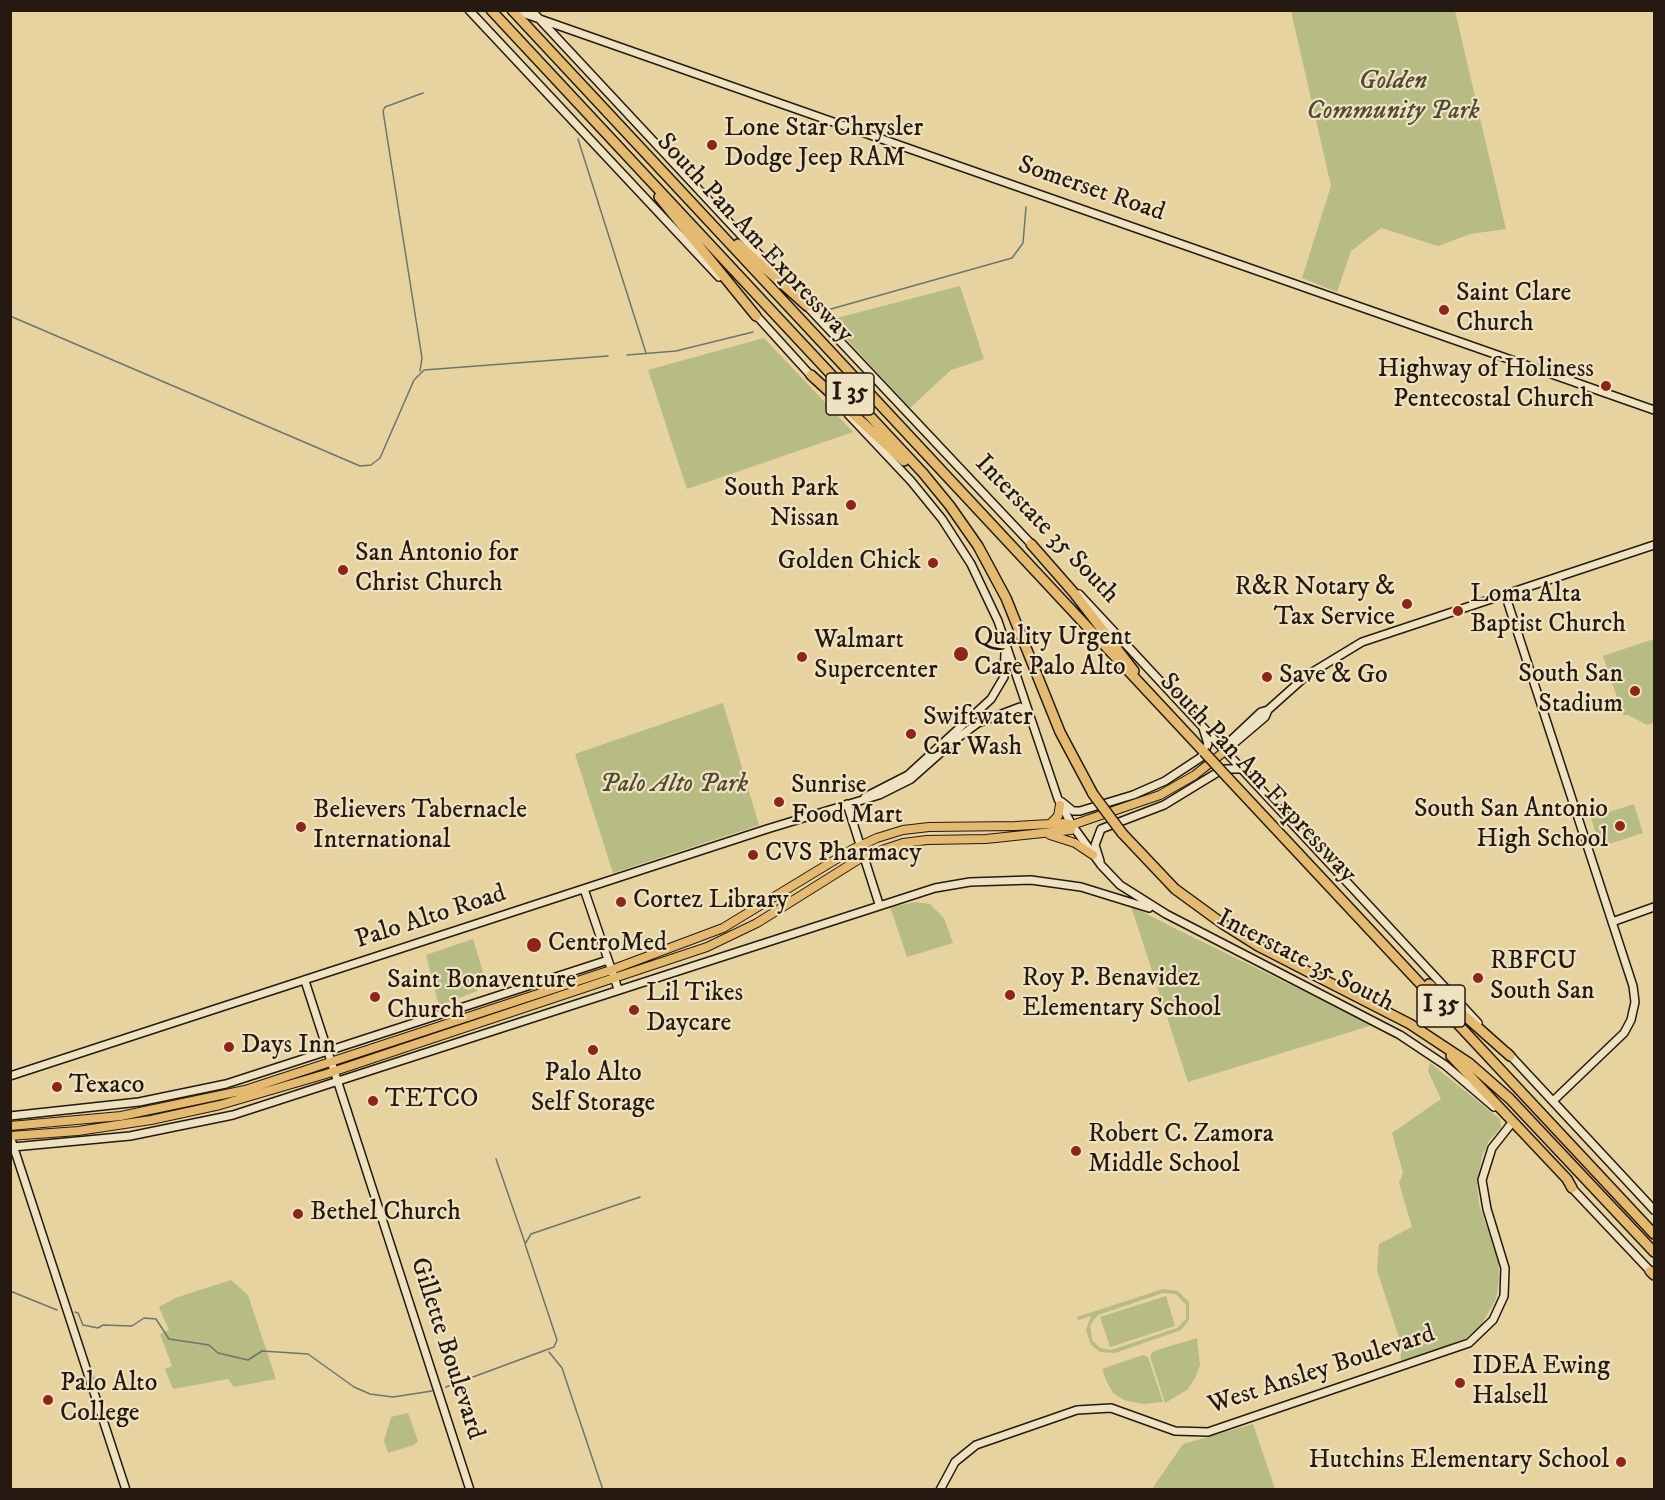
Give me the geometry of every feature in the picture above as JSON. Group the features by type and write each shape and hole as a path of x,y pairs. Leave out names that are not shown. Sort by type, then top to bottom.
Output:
{"highway":[{"name":"South Pan Am Expressway","path":"491,10 923,473 978,546 1006,598 1070,752 1094,794 1122,833 1175,889 1210,915 1258,946 1419,1030"},
{"name":"South Pan Am Expressway","path":"513,10 1654,1234"},
{"path":"632,162 697,247 756,316"},
{"path":"679,188 807,306"},
{"path":"811,375 908,465 978,546"},
{"path":"1031,544 1074,593 1142,681 1204,752"},
{"path":"1382,942 1510,1056"},
{"path":"1419,1030 1453,1057 1484,1089 1567,1179 1572,1188"},
{"name":"I 35","path":"1419,1030 1469,1064 1510,1099 1654,1252"}],"main road":[{"path":"469,10 811,375"},
{"name":"Somerset Road","path":"513,10 1654,410"},
{"name":"Interstate 35 South","path":"531,10 1654,1210"},
{"name":"Interstate 35 South","path":"811,375 899,469 959,544 991,603 1059,802 1072,825 1101,865 1120,885 1166,914 1400,1035 1445,1065 1511,1124 1653,1274"},
{"path":"10,1126 94,1119 186,1104 245,1090 611,970 687,944 723,928 860,845 903,830 929,827 1066,823 1072,825 1160,795 1196,775 1321,666 1379,635 1654,545"},
{"path":"1504,594 1633,986 1634,1012 1621,1037 1553,1101"},
{"name":"Palo Alto Road","path":"864,798 908,775 991,699 1004,677 1004,639"},
{"name":"Palo Alto Road","path":"10,1076 879,795 911,779 954,740 978,723 1020,707 1028,713"},
{"path":"1050,824 1058,816 1059,802 1073,811 1080,811 1132,795 1165,781 1194,763 1207,749 1207,740 1201,725"},
{"path":"1213,737 1235,741"},
{"path":"1101,865 1095,845 1101,829 1171,801 1222,769 1239,767 1235,741"},
{"path":"847,804 879,904"},
{"path":"126,1490 10,1137 89,1130 170,1117 256,1096 614,979 728,938 757,923 864,856 903,843 1046,834 1071,830 1072,825"},
{"path":"1046,834 1075,843 1093,855"},
{"path":"13,1148 87,1142 233,1115 879,904 954,884 1031,880 1113,895 1166,914"},
{"path":"584,889 618,989"},
{"path":"1612,921 1654,908"},
{"path":"10,1116 84,1109 176,1095 226,1084 608,960"},
{"name":"Gillette Boulevard","path":"305,981 470,1490"},
{"name":"West Ansley Boulevard","path":"940,1490 955,1462 976,1445 1077,1410 1111,1408 1175,1431 1208,1432 1469,1343 1493,1320 1504,1296 1505,1268 1487,1209 1482,1180 1492,1148 1511,1124"}],"green space":[{"name":"Golden Community Park","path":"1291,11 1455,11 1506,229 1470,234 1438,246 1381,228 1351,251 1337,292 1302,278 1331,186"},
{"path":"960,286 984,359 951,370 910,408 829,320"},
{"path":"764,338 853,432 687,489 648,370"},
{"name":"South San Stadium","path":"1654,639 1654,723 1647,725 1628,715 1623,715 1603,656"},
{"name":"Palo Alto Park","path":"723,703 759,825 613,873 575,754"},
{"path":"1634,804 1643,833 1600,847 1591,818"},
{"path":"916,902 930,904 944,918 953,943 907,957 890,907"},
{"path":"1131,906 1180,931 1373,1025 1188,1082"},
{"path":"473,939 484,975 477,991 439,1006 426,955"},
{"path":"1430,1063 1500,1119 1501,1127 1489,1141 1482,1156 1477,1184 1479,1204 1498,1261 1499,1279 1496,1299 1480,1327 1466,1338 1401,1361 1400,1341 1377,1270 1379,1244 1412,1227 1399,1183 1403,1173 1392,1133 1441,1099 1428,1071"},
{"path":"231,1280 248,1295 276,1379 234,1387 228,1379 173,1389 165,1369 172,1366 160,1334 169,1330 159,1307 175,1298"},
{"path":"1163,1289 1178,1291 1189,1302 1189,1320 1181,1330 1115,1353 1100,1352 1091,1345 1086,1330 1091,1316 1078,1320 1077,1317","holes":["1163,1293 1176,1294 1186,1305 1186,1319 1177,1328 1111,1350 1100,1348 1092,1340 1090,1325 1098,1315"]},
{"path":"1166,1296 1175,1326 1110,1347 1100,1317"},
{"path":"1197,1338 1200,1365 1195,1378 1187,1390 1165,1403 1150,1356 1154,1351"},
{"path":"1143,1355 1148,1357 1163,1402 1143,1404 1124,1400 1113,1393 1106,1380 1102,1369"},
{"path":"408,1413 418,1441 414,1445 388,1453 384,1441 391,1417"},
{"path":"1253,1424 1275,1489 1152,1489 1183,1444"}],"waterway":[{"path":"420,371 422,358 383,111 385,107 423,93"},
{"path":"578,139 646,353"},
{"path":"831,309 1012,258 1023,243 1026,207"},
{"path":"10,316 360,466 371,465 380,458 414,380 424,370 608,356"},
{"path":"627,355 676,351 753,332"},
{"path":"496,1159 525,1243"},
{"path":"446,1387 554,1347 557,1340 525,1244 531,1234 640,1197"},
{"path":"10,1291 57,1310"},
{"path":"75,1312 78,1313 83,1325 98,1328 103,1325 132,1326 144,1318 156,1319 169,1339 209,1345 218,1353 248,1360 262,1351 308,1354 354,1387 370,1394 393,1397 432,1391"},
{"path":"549,1352 562,1368 603,1490"}],"place":[{"name":"Lone Star Chrysler Dodge Jeep RAM","path":"712,145"},
{"name":"Saint Clare Church","path":"1444,310"},
{"name":"Highway of Holiness Pentecostal Church","path":"1606,386"},
{"name":"South Park Nissan","path":"851,505"},
{"name":"Golden Chick","path":"933,563"},
{"name":"San Antonio for Christ Church","path":"343,570"},
{"name":"R&R Notary & Tax Service","path":"1407,604"},
{"name":"Loma Alta Baptist Church","path":"1458,611"},
{"name":"Quality Urgent Care Palo Alto","path":"961,654"},
{"name":"Walmart Supercenter","path":"802,657"},
{"name":"Save & Go","path":"1267,677"},
{"name":"South San Stadium","path":"1635,691"},
{"name":"Swiftwater Car Wash","path":"911,734"},
{"name":"Sunrise Food Mart","path":"779,802"},
{"name":"South San Antonio High School","path":"1620,826"},
{"name":"Believers Tabernacle International","path":"301,827"},
{"name":"CVS Pharmacy","path":"753,855"},
{"name":"Cortez Library","path":"621,902"},
{"name":"CentroMed","path":"534,945"},
{"name":"RBFCU South San","path":"1478,978"},
{"name":"Roy P. Benavidez Elementary School","path":"1010,995"},
{"name":"Saint Bonaventure Church","path":"375,997"},
{"name":"Lil Tikes Daycare","path":"634,1010"},
{"name":"Days Inn","path":"229,1047"},
{"name":"Palo Alto Self Storage","path":"593,1050"},
{"name":"Texaco","path":"57,1087"},
{"name":"TETCO","path":"373,1101"},
{"name":"Robert C. Zamora Middle School","path":"1076,1151"},
{"name":"Bethel Church","path":"298,1214"},
{"name":"IDEA Ewing Halsell","path":"1460,1383"},
{"name":"Palo Alto College","path":"48,1400"},
{"name":"Hutchins Elementary School","path":"1621,1462"}]}
